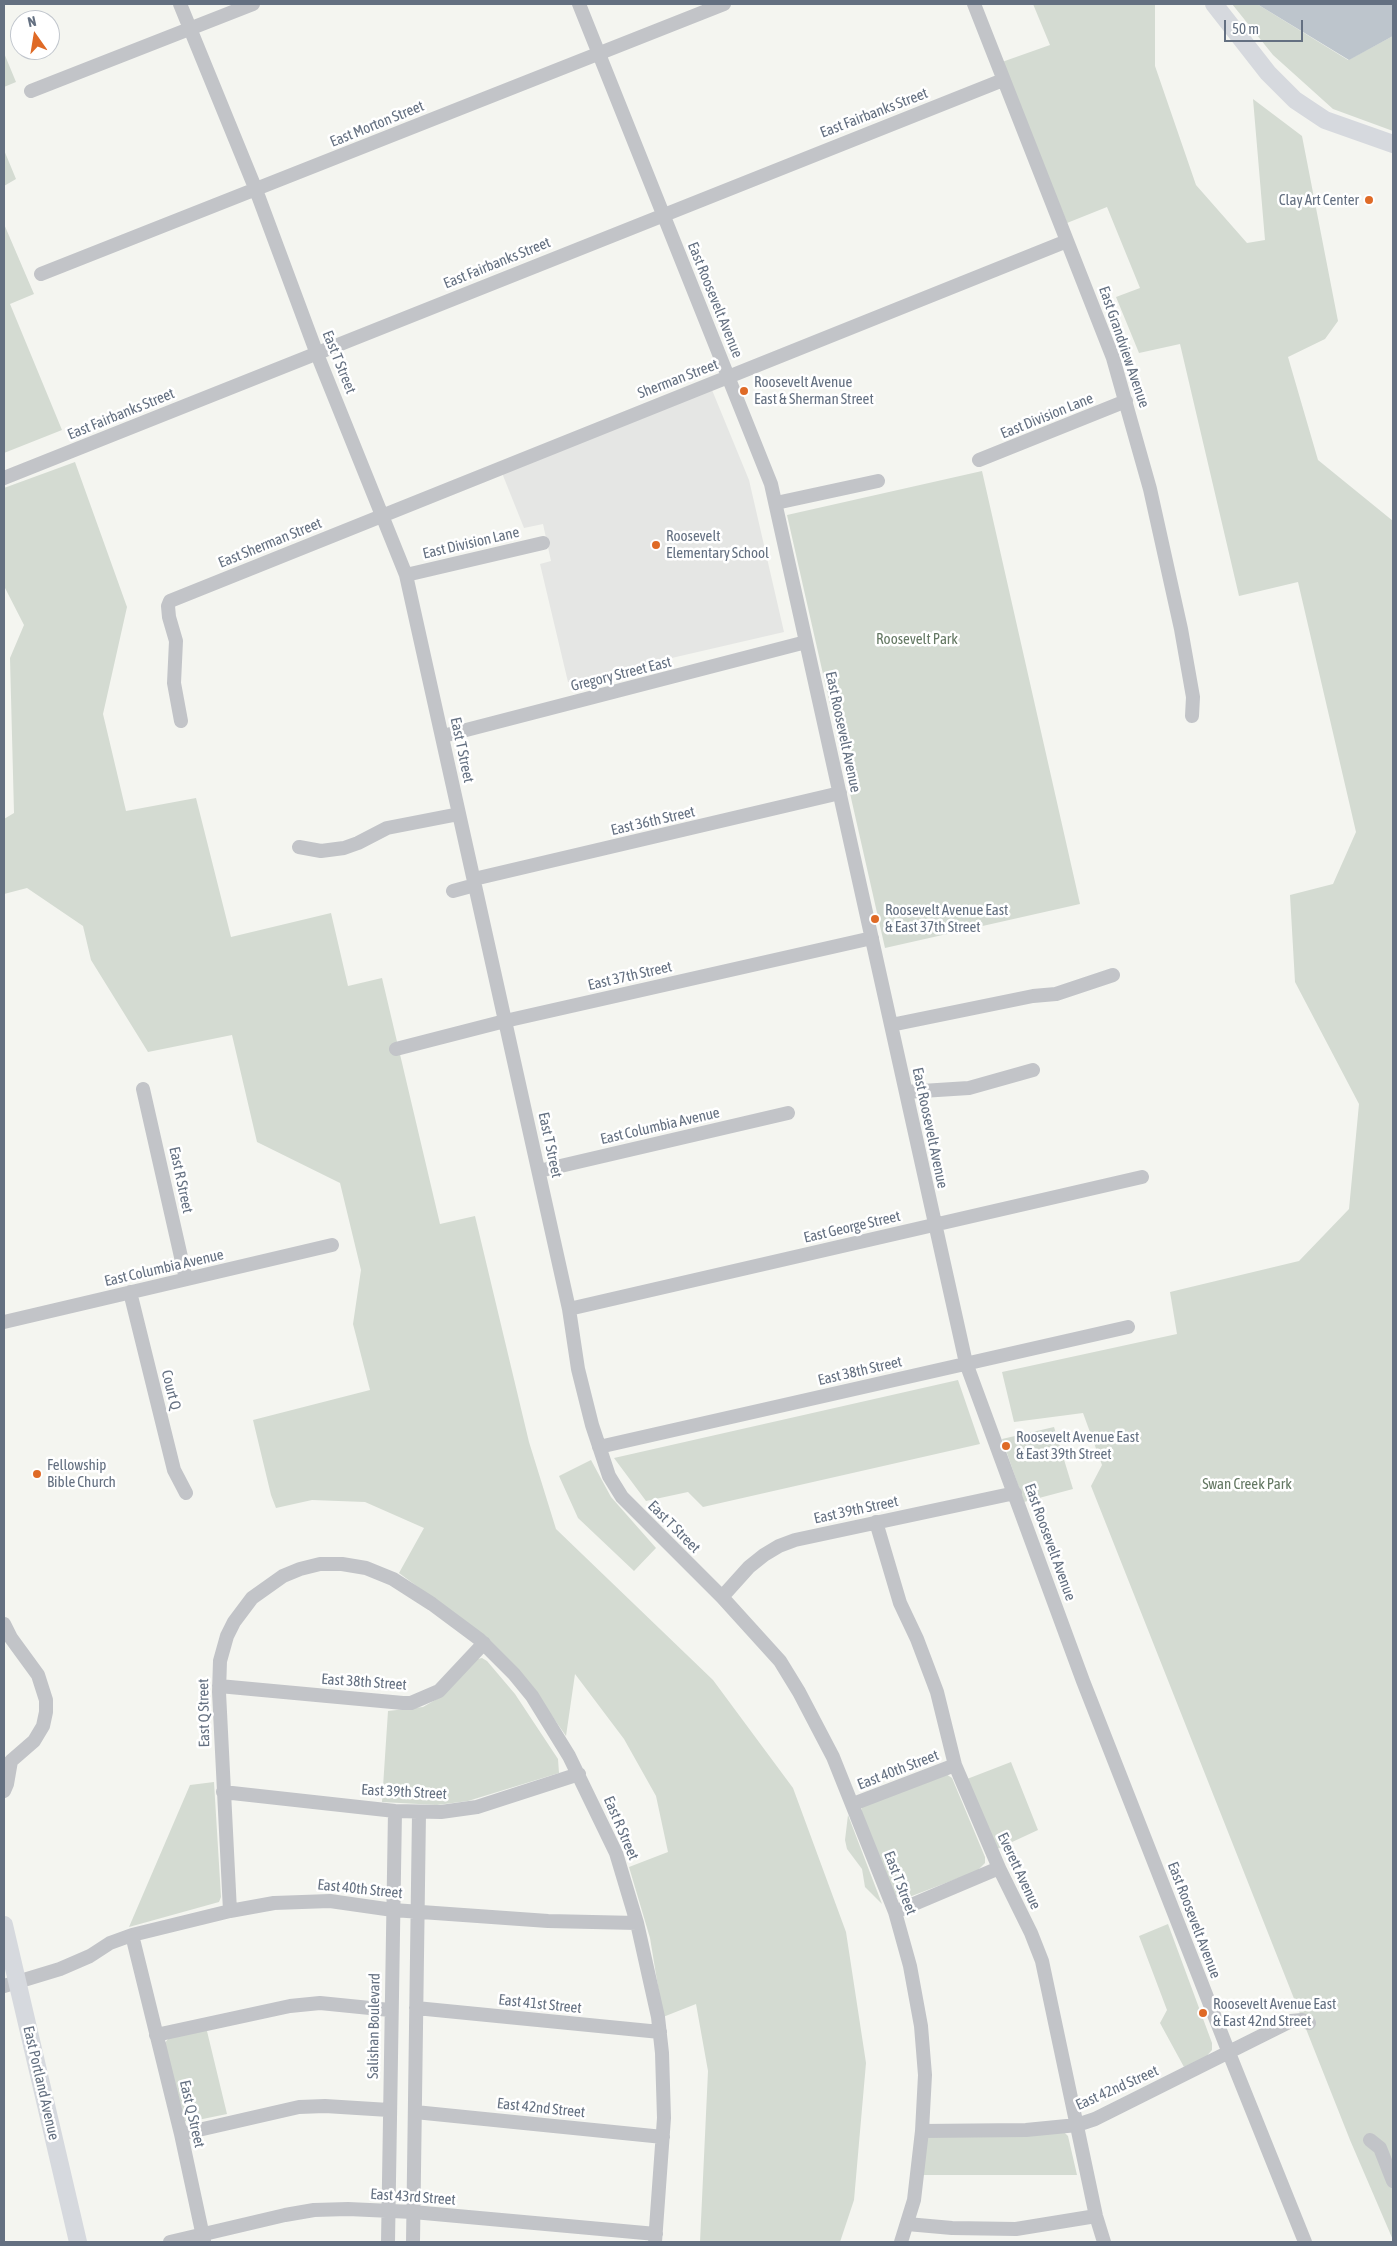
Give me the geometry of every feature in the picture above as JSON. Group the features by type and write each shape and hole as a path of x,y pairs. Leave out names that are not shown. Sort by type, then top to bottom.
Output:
{"main road":[{"path":"1214,4 1268,73 1295,100 1325,120 1393,144"},
{"name":"East Portland Avenue","path":"4,1925 11,1984 78,2242"}],"street":[{"name":"East T Street","path":"180,4 256,190 317,354 406,575 569,1309 578,1369 599,1447 609,1476 622,1497 722,1597 780,1660 829,1749 895,1912 910,1966 921,2026 925,2075 922,2131 914,2200 901,2242"},
{"path":"31,91 253,4"},
{"name":"East Roosevelt Avenue","path":"579,4 771,484 966,1363 1083,1681 1305,2242"},
{"name":"East Morton Street","path":"41,274 724,4"},
{"name":"East Grandview Avenue","path":"974,4 1113,358 1150,489 1181,629 1193,697 1192,716"},
{"name":"East Fairbanks Street","path":"4,478 1003,80"},
{"name":"Sherman Street","path":"383,515 1067,241"},
{"name":"East Division Lane","path":"979,460 1126,401"},
{"path":"776,503 878,481"},
{"name":"East Sherman Street","path":"181,721 174,683 176,642 169,617 168,606 170,601 383,515"},
{"name":"East Division Lane","path":"406,575 543,543"},
{"name":"Gregory Street East","path":"443,736 806,642"},
{"name":"East 36th Street","path":"453,891 475,882 840,793"},
{"path":"299,847 321,851 344,848 358,844 387,828 459,814"},
{"name":"East 37th Street","path":"396,1049 505,1021 872,938"},
{"path":"891,1025 1033,996 1056,994 1113,975"},
{"path":"906,1092 969,1088 1033,1070"},
{"name":"East R Street","path":"143,1089 186,1279"},
{"name":"East Columbia Avenue","path":"539,1171 788,1113"},
{"name":"East George Street","path":"569,1309 1142,1177"},
{"name":"East Columbia Avenue","path":"4,1322 332,1245"},
{"name":"Court Q","path":"130,1292 174,1470 186,1493"},
{"name":"East 38th Street","path":"599,1447 1128,1327"},
{"name":"East 39th Street","path":"722,1597 749,1567 779,1546 794,1540 1015,1493"},
{"name":"Everett Avenue","path":"876,1522 900,1603 917,1639 937,1692 955,1765 999,1868 1042,1961 1096,2216 1104,2242"},
{"name":"East R Street","path":"320,1564 342,1564 366,1568 393,1580 447,1614 484,1643 532,1696 579,1774 616,1853 637,1922 660,2032 664,2098 656,2238"},
{"name":"East Q Street","path":"230,1911 223,1792 219,1686 220,1661 227,1636 234,1622 252,1598 283,1576 320,1564"},
{"path":"4,1624 11,1638 38,1675 46,1700 43,1726 34,1741 11,1761 7,1784 4,1790"},
{"name":"East 38th Street","path":"219,1686 403,1704 439,1691 484,1643"},
{"name":"East 40th Street","path":"852,1804 955,1765"},
{"name":"East 39th Street","path":"223,1792 419,1813 465,1810 579,1774"},
{"name":"Salishan Boulevard","path":"388,2242 390,2010 395,1811"},
{"path":"413,2242 419,1813"},
{"path":"895,1912 999,1868"},
{"name":"East 40th Street","path":"11,1984 60,1969 90,1956 110,1943 132,1936 230,1911 274,1903 330,1901 393,1910 548,1921 637,1922"},
{"name":"East Q Street","path":"132,1936 204,2238"},
{"path":"156,2034 290,2006 320,2003 390,2010"},
{"name":"East 41st Street","path":"416,2008 660,2032"},
{"name":"East 42nd Street","path":"922,2131 1026,2130 1077,2124 1096,2119 1290,2021 1302,2020 1309,2023"},
{"path":"180,2134 299,2107 325,2106 389,2110"},
{"name":"East 42nd Street","path":"415,2112 663,2137"},
{"path":"1370,2140 1379,2146 1393,2181"},
{"name":"East 43rd Street","path":"170,2242 204,2238 314,2210 413,2212 656,2238"},
{"path":"907,2224 952,2228 1016,2229 1096,2216"}],"shaded area":[{"path":"1257,4 1393,4 1393,36 1349,60"},
{"name":"Roosevelt Elementary School","path":"712,390 749,480 784,632 568,682 540,564 551,561 543,524 524,528 502,473"}],"green space":[{"name":"Swan Creek Park","path":"1033,4 1155,4 1155,66 1196,185 1247,243 1265,240 1253,99 1302,136 1338,321 1325,339 1288,357 1318,460 1393,521 1393,2240 1350,2140 1091,1486 1102,1465 1083,1413 1014,1422 1002,1372 1177,1334 1170,1292 1299,1261 1349,1209 1359,1104 1295,982 1290,895 1333,884 1356,832 1298,582 1239,596 1180,344 1139,353 1116,297 1140,288 1107,207 1067,223 1002,62 1050,45"},
{"path":"1232,4 1257,4 1348,60 1393,36 1393,131 1333,109 1273,55"},
{"path":"4,53 16,82 4,87"},
{"path":"4,150 16,179 4,186"},
{"path":"4,224 34,294 10,304 62,430 4,453"},
{"path":"75,462 127,607 103,714 126,811 196,798 231,937 331,913 348,986 382,978 440,1224 475,1216 529,1442 556,1529 713,1680 793,1788 846,1932 866,2063 854,2200 840,2242 700,2242 708,2071 696,2004 663,2017 650,1938 629,1867 668,1852 656,1796 624,1739 575,1674 566,1736 529,1683 484,1636 399,1573 424,1528 365,1502 312,1500 276,1508 271,1495 253,1420 370,1390 353,1324 361,1270 340,1183 257,1142 232,1035 148,1052 91,960 83,926 27,888 4,894 4,819 14,813 10,658 24,625 4,586 4,488"},
{"name":"Roosevelt Park","path":"982,471 1080,904 885,948 787,515"},
{"path":"958,1380 980,1444 703,1507 688,1492 646,1501 614,1458"},
{"path":"1054,1427 1073,1489 1024,1502 1002,1439"},
{"path":"591,1460 611,1497 656,1548 634,1571 578,1518 559,1476"},
{"path":"482,1658 487,1661 515,1694 558,1759 559,1773 468,1801 437,1805 382,1802 388,1711 423,1707 442,1696 473,1660"},
{"path":"1011,1762 1038,1830 997,1849 967,1779"},
{"path":"946,1774 952,1778 985,1857 985,1863 977,1871 904,1899 894,1896 861,1812 862,1806"},
{"path":"214,1782 221,1897 219,1902 129,1927 190,1785"},
{"path":"848,1815 882,1904 865,1887 862,1869 847,1849 845,1840"},
{"path":"1168,1924 1212,2043 1212,2050 1205,2058 1184,2067 1160,2023 1167,2010 1139,1936"},
{"path":"206,2027 227,2114 188,2122 185,2121 164,2044 168,2039"},
{"path":"1063,2131 1068,2136 1077,2175 921,2175 925,2138 929,2136"}],"place":[{"name":"Clay Art Center","path":"1369,200"},
{"name":"Roosevelt Avenue East & Sherman Street","path":"744,391"},
{"name":"Roosevelt Elementary School","path":"656,545"},
{"name":"Roosevelt Avenue East & East 37th Street","path":"875,919"},
{"name":"Roosevelt Avenue East & East 39th Street","path":"1006,1446"},
{"name":"Fellowship Bible Church","path":"37,1474"},
{"name":"Roosevelt Avenue East & East 42nd Street","path":"1203,2013"}]}
